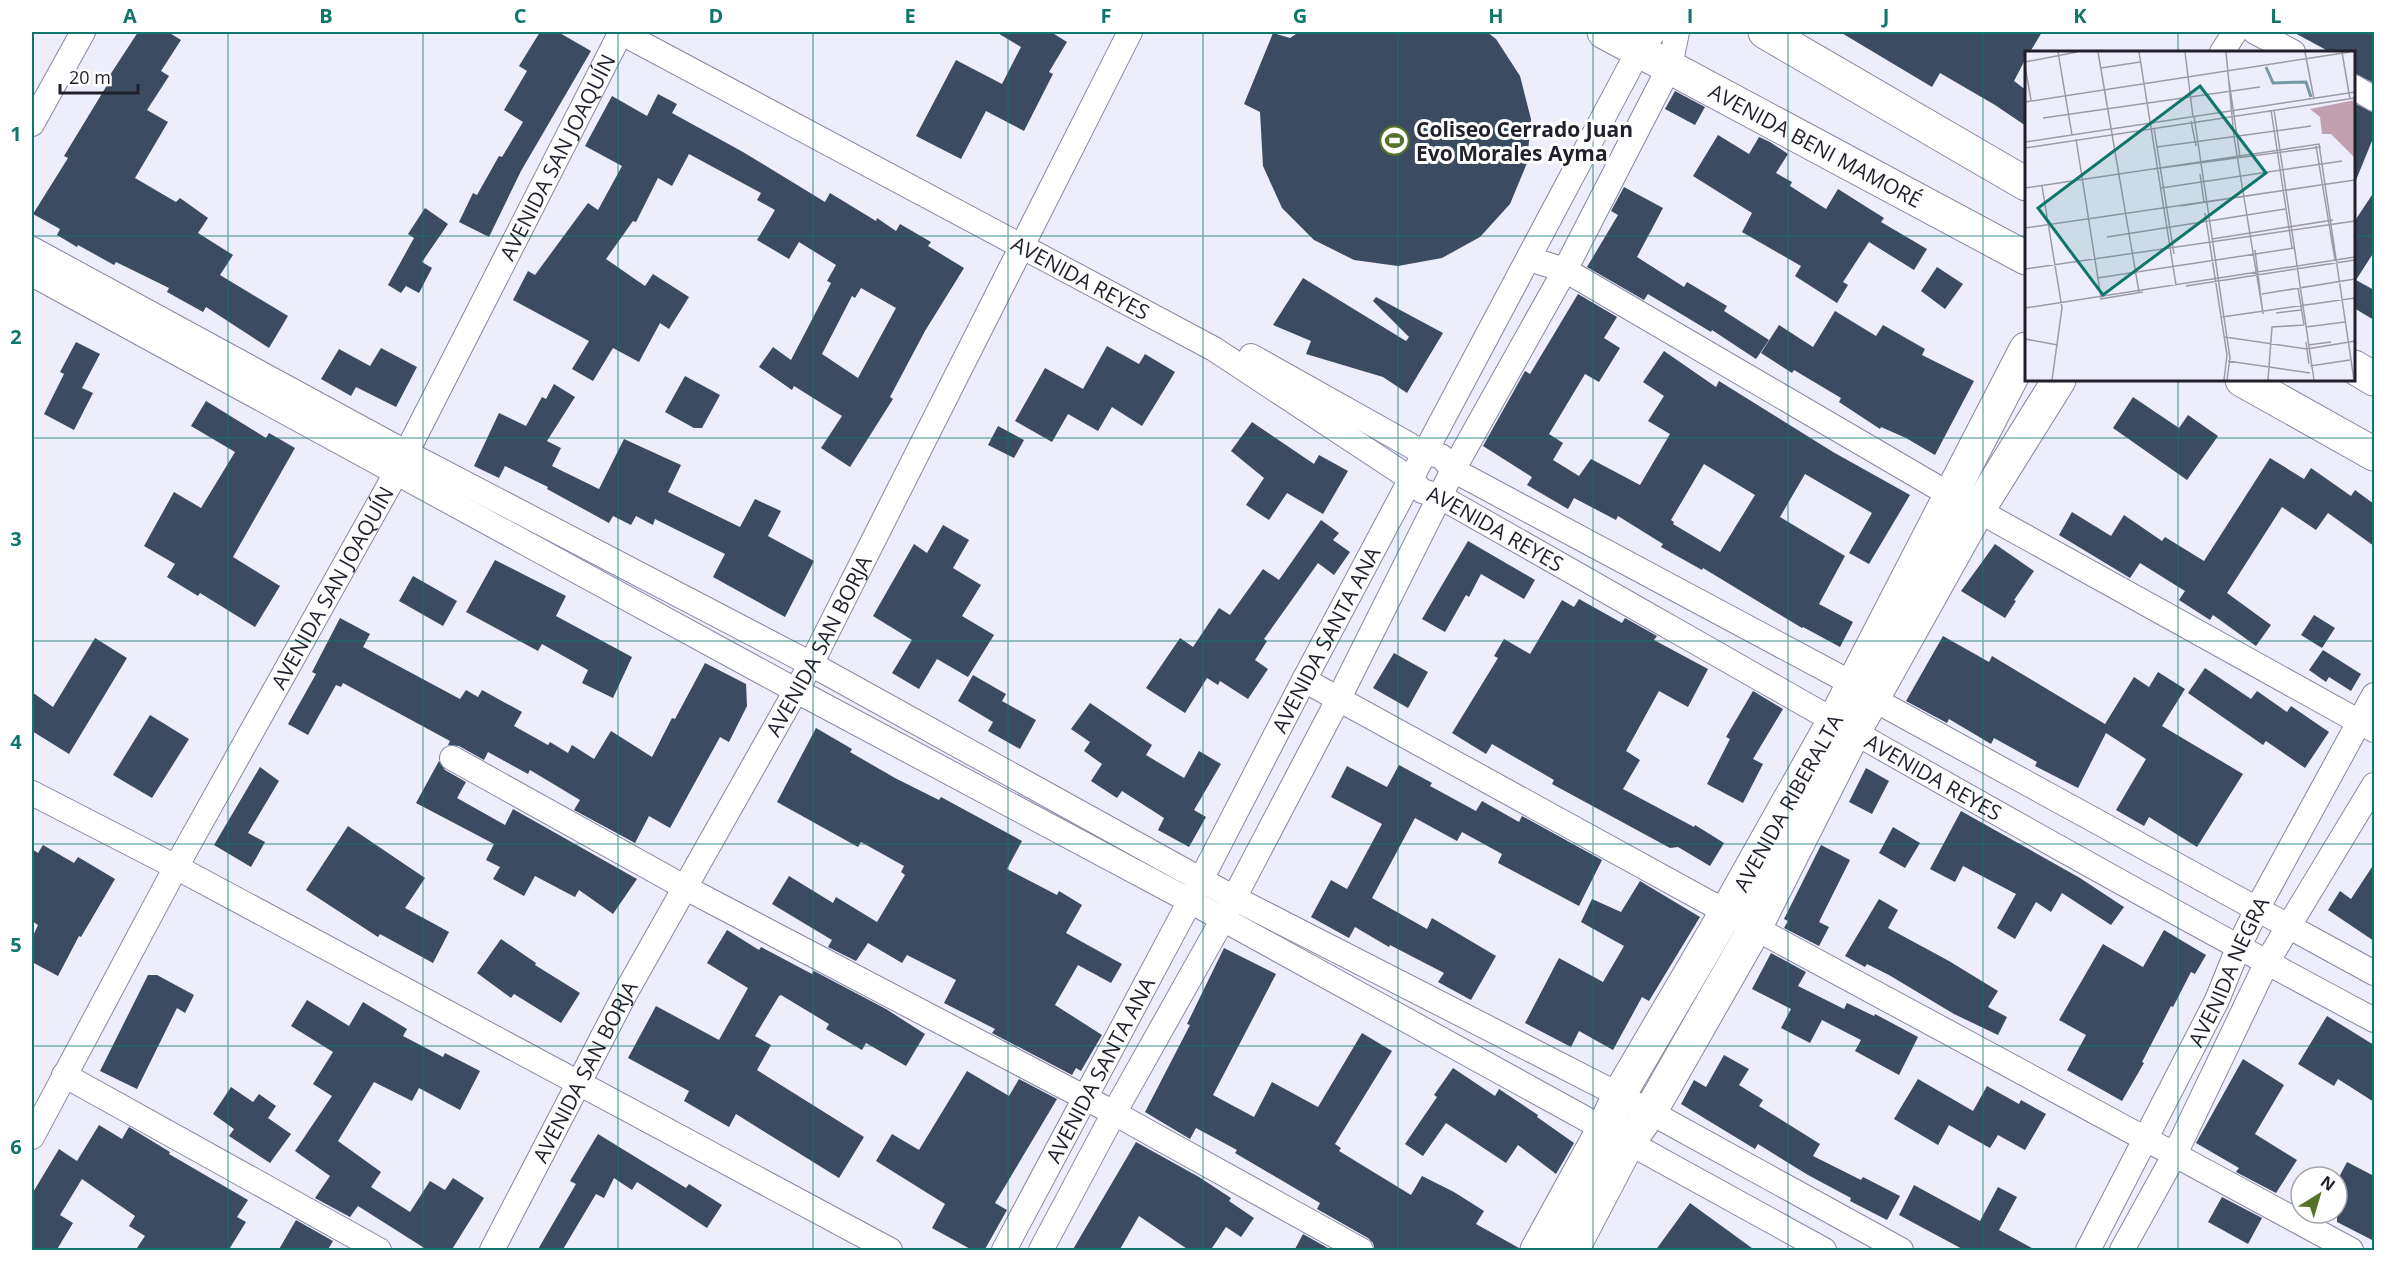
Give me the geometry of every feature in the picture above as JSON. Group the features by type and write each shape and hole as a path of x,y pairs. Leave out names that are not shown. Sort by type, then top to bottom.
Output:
{"street":[{"path":"32,124 83,32"},
{"name":"AVENIDA REYES","path":"621,32 1026,239 1214,349 1411,479 1422,491 1439,496 1844,726 2267,963 2374,1020"},
{"name":"AVENIDA SAN JOAQUÍN","path":"32,1137 176,867 400,463 621,32"},
{"name":"AVENIDA REYES","path":"643,32 1424,453 1441,456 1453,470 2374,972"},
{"name":"AVENIDA SAN BORJA","path":"492,1251 577,1084 684,887 811,664 1130,32"},
{"name":"AVENIDA BENI MAMORÉ","path":"1604,32 1647,41 1670,66 2025,257"},
{"name":"AVENIDA SANTA ANA","path":"1041,1251 1114,1113 1229,908 1339,698 1439,496 1565,270 1670,66 1677,32"},
{"path":"1765,32 2025,183"},
{"path":"2223,51 2235,32"},
{"path":"2255,32 2290,51"},
{"name":"AVENIDA SANTA ANA","path":"1004,1251 1424,453 1647,41"},
{"path":"2355,88 2374,99"},
{"path":"32,249 795,690 1196,890"},
{"path":"1529,259 1565,270 1965,503 2367,726"},
{"path":"32,274 400,463 811,664 1616,1136 1824,1251"},
{"name":"AVENIDA RIBERALTA","path":"1572,1251 1616,1136 1619,1095 1727,911 1863,692 1965,503 2025,352"},
{"path":"2355,368 2374,379"},
{"name":"AVENIDA RIBERALTA","path":"1965,503 2058,381"},
{"path":"2244,381 2374,454"},
{"path":"1304,680 2351,1251"},
{"name":"AVENIDA NEGRA","path":"2088,1251 2217,1000 2257,909 2321,795 2367,726 2374,695"},
{"name":"AVENIDA RIBERALTA","path":"1537,1251 1616,1136 1650,1112 1755,928 1844,726"},
{"path":"452,758 684,887 1114,1113 1361,1251"},
{"name":"AVENIDA NEGRA","path":"2122,1251 2175,1154 2267,963 2374,785"},
{"path":"32,793 176,867 890,1251"},
{"path":"1229,908 1619,1095 1901,1251"},
{"path":"64,1075 379,1251"}],"building":[{"path":"138,32 168,32 181,40 161,71 169,76 147,110 168,122 135,178 176,202 180,198 208,218 198,233 233,255 220,275 288,316 269,348 206,307 203,312 167,292 169,288 116,262 114,265 78,245 77,247 57,235 60,229 33,214 68,158 64,156 112,77 110,75"},
{"path":"540,32 558,32 591,51 521,171 489,237 459,222 473,193 477,195 499,156 502,157 523,122 504,110 527,71 519,66"},
{"path":"996,32 1051,32 1067,42 1049,72 1053,74 1024,131 986,111 961,159 916,136 956,60 1002,84 1021,47"},
{"name":"Coliseo Cerrado Juan Evo Morales Ayma","path":"1299,32 1487,32 1496,39 1520,76 1531,119 1527,163 1510,204 1480,237 1442,258 1398,266 1354,260 1314,240 1282,208 1263,166 1260,112 1244,104 1273,33 1290,38"},
{"path":"1840,32 2042,32 2031,51 2025,51 2025,60 2014,81 2025,89 2025,125 1940,73 1932,87"},
{"path":"2293,32 2374,32 2374,83 2355,74 2355,51 2328,51"},
{"path":"1675,91 1705,107 1695,125 1665,109"},
{"path":"658,94 677,104 672,113 743,152 825,202 830,193 896,231 900,224 931,242 928,246 964,268 925,331 890,397 893,399 850,467 821,448 842,416 794,386 792,390 759,367 773,347 791,360 831,283 827,281 836,265 799,242 789,259 757,240 775,210 757,200 761,193 689,154 672,186 658,178 636,222 633,221 606,259 645,286 653,274 689,297 669,329 660,323 639,362 613,348 593,381 572,369 589,341 513,300 528,271 535,275 588,203 598,210 622,166 585,146 612,96 647,116","holes":["861,288 896,308 858,378 822,354 852,296 855,298"]},
{"path":"2355,104 2374,113 2374,136 2355,183"},
{"path":"1718,135 1749,154 1759,137 1770,142 1788,154 1776,173 1792,182 1790,186 1826,209 1838,189 1884,218 1881,222 1927,249 1914,270 1869,242 1843,282 1848,285 1837,303 1795,276 1801,266 1742,232 1752,213 1693,176"},
{"path":"1624,187 1663,208 1637,257 1684,287 1687,282 1727,306 1724,311 1769,340 1756,359 1712,330 1711,332 1648,294 1644,300 1587,267 1618,215 1611,211"},
{"path":"2374,192 2374,252 2356,280 2374,290 2374,320 2355,309 2355,220"},
{"path":"425,208 448,224 422,262 432,268 419,293 406,286 401,293 388,285 414,238 408,234"},
{"path":"1937,267 1963,284 1945,309 1921,291"},
{"path":"1303,278 1406,341 1409,337 1373,301 1376,297 1443,333 1407,393 1383,377 1306,354 1311,341 1273,325"},
{"path":"1578,294 1617,317 1604,338 1620,348 1599,382 1585,374 1549,434 1563,443 1553,460 1579,476 1591,459 1640,485 1670,434 1648,421 1664,396 1643,382 1664,351 1716,387 1719,381 1833,452 1910,495 1869,564 1849,553 1872,513 1805,474 1780,517 1845,556 1819,604 1853,622 1840,647 1802,628 1703,568 1702,570 1661,547 1663,544 1618,516 1616,520 1574,498 1568,509 1527,485 1532,477 1483,446 1525,371 1530,374","holes":["1704,464 1755,495 1720,552 1673,524 1671,520"]},
{"path":"1835,311 1876,336 1883,325 1925,349 1922,355 1974,381 1935,455 1906,438 1881,427 1880,429 1839,402 1841,398 1794,370 1792,373 1761,353 1779,325 1813,347"},
{"path":"76,342 100,354 82,388 93,393 74,430 44,414 64,374 60,372"},
{"path":"1107,346 1139,364 1145,354 1175,372 1142,426 1112,407 1098,431 1068,414 1052,442 1015,421 1045,368 1083,389"},
{"path":"381,348 417,367 396,407 356,387 351,396 321,379 339,349 370,366"},
{"path":"685,376 720,395 702,428 694,428 665,412"},
{"path":"554,384 575,397 547,441 561,448 552,466 599,489 624,439 681,465 668,492 740,527 755,499 781,511 768,536 814,561 785,617 713,577 725,554 655,519 653,525 636,516 631,525 613,516 609,523 547,489 548,487 505,466 499,478 474,466 499,413 526,426 542,397 546,399"},
{"path":"2133,397 2179,428 2188,415 2218,436 2187,480 2113,428"},
{"path":"206,401 266,438 269,433 295,448 233,557 280,586 255,627 200,593 198,596 167,577 175,564 144,546 174,492 201,508 235,452 191,426"},
{"path":"1252,422 1314,464 1319,455 1348,471 1323,514 1287,493 1269,520 1246,505 1264,478 1231,451"},
{"path":"998,426 1024,440 1014,458 988,445"},
{"path":"2270,458 2304,479 2311,468 2351,496 2355,490 2374,504 2374,546 2328,513 2316,530 2282,507 2227,593 2271,625 2256,646 2213,615 2210,620 2179,600 2185,591 2140,563 2130,578 2059,535 2072,512 2111,536 2124,515 2162,541 2165,537 2204,561"},
{"path":"1321,520 1339,533 1333,540 1350,552 1334,575 1318,563 1264,639 1267,641 1255,660 1268,669 1248,699 1220,681 1218,685 1207,678 1185,713 1146,688 1180,638 1193,647 1219,608 1230,615 1263,569 1279,580"},
{"path":"943,525 969,540 953,568 981,585 962,616 994,635 968,677 937,659 919,689 892,673 912,640 873,616 914,544 927,553"},
{"path":"1468,541 1535,580 1524,599 1481,574 1469,597 1466,595 1445,632 1422,619"},
{"path":"1995,544 2034,571 2005,618 1961,591"},
{"path":"495,560 566,596 556,616 632,657 613,698 582,683 588,670 542,644 538,651 466,612"},
{"path":"413,576 457,601 443,626 399,601"},
{"path":"1579,599 1622,623 1625,618 1657,636 1654,640 1708,669 1688,707 1659,691 1626,751 1640,760 1623,789 1694,827 1695,825 1724,843 1710,866 1678,847 1670,848 1552,784 1554,780 1492,744 1486,754 1452,733 1498,658 1494,656 1504,639 1530,654 1562,600 1574,607"},
{"path":"2314,615 2335,628 2322,648 2301,635"},
{"path":"340,618 370,634 363,647 460,699 466,690 478,697 482,690 522,712 514,726 548,745 550,742 568,753 572,745 594,759 611,731 652,757 705,663 746,684 747,706 729,742 720,737 670,828 649,816 635,843 574,810 580,800 530,770 528,774 488,752 484,760 459,746 448,745 450,741 343,683 341,687 336,685 308,735 288,724 316,674 312,672"},
{"path":"1943,636 1989,662 1992,656 2105,724 2134,677 2149,687 2158,672 2185,689 2162,726 2243,774 2197,847 2149,817 2144,826 2116,810 2146,759 2106,733 2078,788 2035,766 2037,762 1994,738 1991,744 1949,719 1947,723 1906,701"},
{"path":"95,638 127,658 69,754 32,731 32,692 53,707"},
{"path":"2323,650 2361,674 2351,691 2329,677 2326,682 2309,670"},
{"path":"1394,653 1428,672 1408,708 1373,688"},
{"path":"2205,668 2251,699 2257,691 2287,712 2291,706 2329,732 2305,768 2266,741 2263,745 2188,693"},
{"path":"973,675 1006,694 1002,701 1036,720 1020,749 988,731 993,722 958,701"},
{"path":"1753,691 1783,709 1753,759 1763,764 1743,803 1707,784 1730,739 1726,737"},
{"path":"1090,703 1152,745 1146,755 1184,778 1199,751 1221,764 1194,810 1206,817 1189,847 1158,830 1164,818 1122,791 1117,798 1091,781 1102,764 1084,751 1090,742 1071,729"},
{"path":"150,715 189,739 152,798 113,775"},
{"path":"816,728 852,749 850,752 895,778 939,800 941,797 1022,841 1007,869 1057,895 1059,891 1082,905 1066,933 1122,964 1111,983 1078,965 1055,1005 1102,1035 1081,1071 1076,1068 1072,1075 992,1033 995,1029 944,1003 956,980 907,955 902,963 868,943 856,961 828,947 832,940 772,904 789,876 833,903 836,897 877,922 905,875 901,872 904,866 861,842 858,847 777,802"},
{"path":"439,761 445,770 466,782 457,798 505,825 513,809 637,879 613,914 579,890 575,897 535,876 524,896 493,879 500,867 486,860 494,844 416,803"},
{"path":"1399,765 1432,783 1430,786 1476,811 1482,801 1519,822 1522,816 1602,860 1579,906 1498,863 1502,854 1462,832 1457,841 1415,818 1372,898 1427,929 1432,918 1496,956 1471,1000 1438,982 1444,973 1390,945 1389,947 1355,927 1349,938 1311,917 1331,880 1347,889 1382,824 1331,797 1347,766 1387,787"},
{"path":"260,767 279,781 248,833 265,842 251,867 214,845"},
{"path":"1866,768 1889,781 1872,814 1849,802"},
{"path":"1961,811 2080,878 2124,907 2111,925 2062,893 2051,912 2036,902 2015,939 1997,928 2016,894 1963,866 1955,882 1930,869"},
{"path":"348,826 425,878 405,908 449,932 433,963 380,934 378,937 306,890"},
{"path":"1893,827 1920,843 1905,868 1879,853"},
{"path":"43,845 74,863 78,857 115,879 81,937 79,936 58,976 32,962 32,938 38,925 32,921 32,849 38,853"},
{"path":"1821,845 1850,860 1819,922 1829,927 1819,946 1784,928 1788,921 1784,919"},
{"path":"2374,864 2374,941 2328,910 2340,891 2351,899"},
{"path":"1640,881 1700,917 1649,1001 1642,997 1613,1050 1579,1031 1571,1047 1525,1023 1559,958 1603,982 1624,946 1581,922 1592,899 1621,912"},
{"path":"1879,899 1898,910 1888,928 1998,991 1988,1007 2007,1017 1998,1035 1954,1014 1889,975 1867,964 1865,967 1845,956"},
{"path":"727,930 759,950 761,947 812,974 814,971 886,1009 925,1034 906,1066 866,1043 862,1050 826,1029 829,1024 781,995 755,1036 771,1045 757,1070 864,1137 839,1178 736,1114 729,1127 684,1101 689,1091 628,1058 656,1006 719,1040 748,988 707,963"},
{"path":"2164,930 2206,955 2195,974 2191,972 2173,1007 2171,1006 2142,1062 2144,1063 2122,1101 2067,1070 2086,1035 2059,1020 2103,944 2143,967"},
{"path":"501,939 536,963 535,965 580,993 561,1023 514,994 511,998 477,973"},
{"path":"1224,948 1276,974 1213,1095 1254,1117 1272,1082 1318,1107 1362,1033 1392,1051 1335,1144 1341,1148 1339,1151 1411,1195 1422,1176 1454,1192 1484,1211 1476,1224 1519,1248 1518,1251 1375,1251 1373,1243 1368,1238 1317,1209 1320,1203 1235,1153 1237,1150 1196,1128 1190,1139 1145,1112 1190,1025 1187,1024"},
{"path":"1771,953 1806,972 1798,986 1844,1009 1847,1003 1874,1016 1875,1014 1918,1037 1899,1075 1855,1051 1861,1040 1822,1020 1810,1043 1781,1028 1791,1009 1752,989"},
{"path":"148,975 157,975 194,995 185,1013 177,1008 137,1089 100,1071"},
{"path":"307,1000 349,1026 363,1002 407,1029 403,1036 443,1057 445,1053 480,1071 460,1110 419,1088 412,1101 374,1082 338,1141 381,1172 371,1187 410,1212 430,1181 445,1190 453,1178 484,1198 451,1251 429,1251 358,1206 350,1217 315,1198 330,1176 295,1151 332,1096 313,1084 333,1052 291,1026"},
{"path":"2327,1016 2374,1045 2374,1102 2338,1079 2334,1086 2298,1064"},
{"path":"1724,1055 1749,1069 1739,1085 1763,1100 1759,1106 1820,1144 1813,1156 1861,1180 1863,1177 1900,1196 1887,1220 1850,1201 1851,1198 1758,1144 1755,1149 1681,1104 1694,1080 1706,1087"},
{"path":"2243,1059 2284,1085 2255,1134 2297,1160 2294,1165 2289,1165 2289,1173 2276,1193 2236,1172 2239,1168 2196,1143"},
{"path":"1453,1068 1495,1096 1499,1089 1574,1143 1556,1174 1518,1145 1506,1163 1446,1123 1423,1156 1405,1144 1437,1097 1434,1095"},
{"path":"967,1071 1009,1096 1019,1079 1057,1099 995,1203 1007,1210 984,1251 974,1251 932,1228 945,1204 876,1161 892,1134 919,1150"},
{"path":"1918,1079 1973,1111 1987,1086 2019,1104 2021,1100 2046,1114 2025,1150 1998,1135 1990,1148 1949,1125 1938,1145 1894,1119"},
{"path":"231,1087 253,1102 259,1094 276,1106 268,1118 291,1134 270,1163 229,1136 234,1129 213,1114"},
{"path":"99,1125 122,1139 129,1127 170,1152 169,1154 248,1200 237,1217 246,1222 228,1251 135,1251 145,1236 129,1226 135,1216 82,1179 60,1215 73,1223 56,1251 32,1251 32,1194 59,1149 77,1161"},
{"path":"598,1134 686,1188 689,1184 722,1205 707,1228 637,1182 632,1190 614,1178 604,1198 596,1194 562,1251 537,1251 576,1184 570,1181"},
{"path":"1136,1142 1199,1177 1231,1198 1229,1201 1254,1218 1241,1237 1226,1227 1210,1251 1190,1251 1139,1216 1119,1251 1072,1251"},
{"path":"2347,1162 2374,1176 2374,1241 2343,1225 2349,1225 2349,1165 2345,1165"},
{"path":"1914,1185 1980,1221 1998,1187 2017,1197 1999,1230 2037,1251 1966,1251 1899,1215"},
{"path":"2222,1197 2262,1218 2248,1244 2208,1222"},
{"path":"1690,1203 1756,1251 1655,1251"},
{"path":"296,1220 333,1241 327,1251 278,1251"},
{"path":"1303,1234 1333,1251 1294,1251"}],"place":[{"name":"Coliseo Cerrado Juan Evo Morales Ayma","path":"1395,141"}]}
